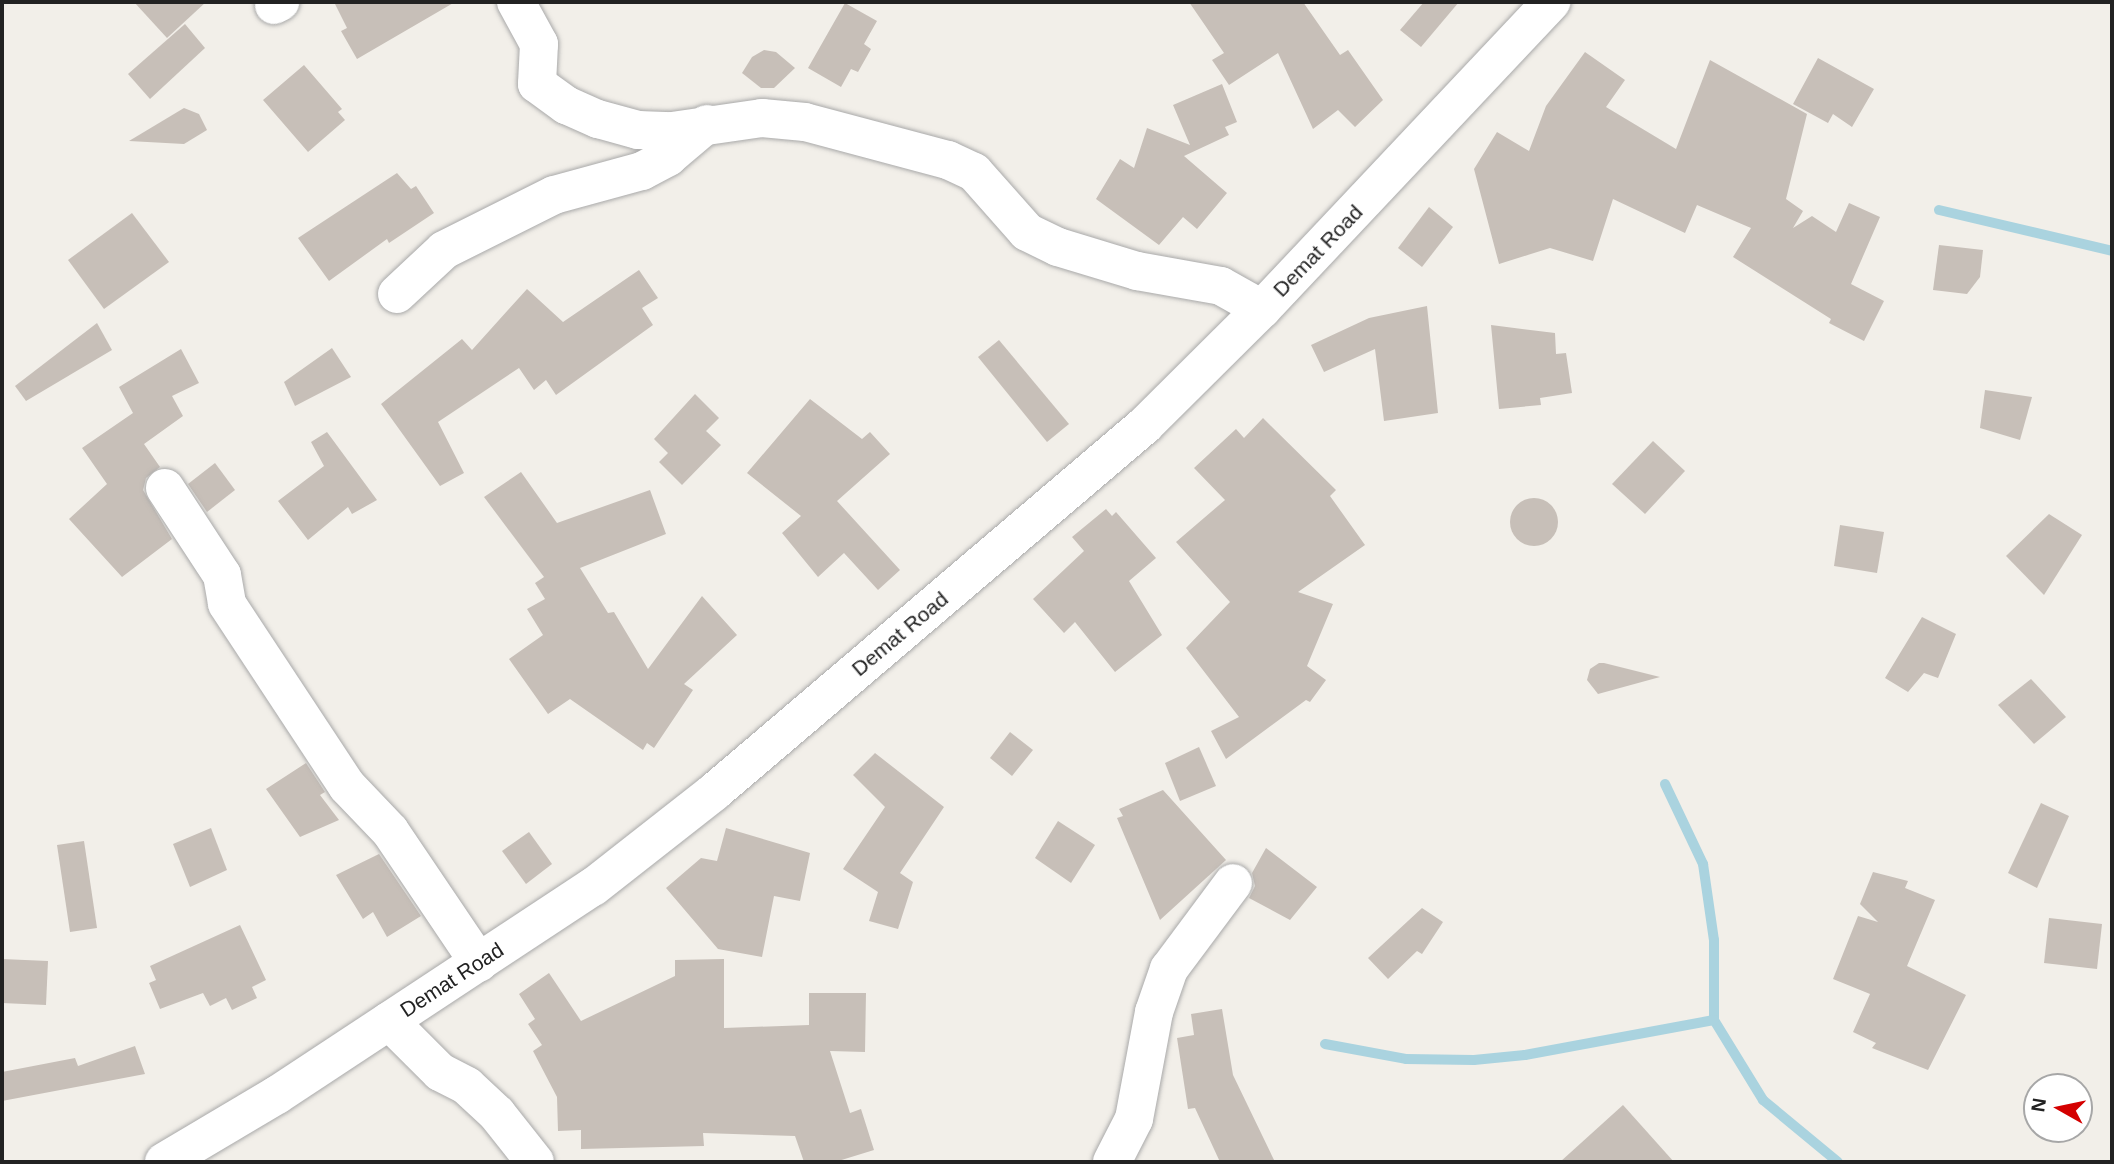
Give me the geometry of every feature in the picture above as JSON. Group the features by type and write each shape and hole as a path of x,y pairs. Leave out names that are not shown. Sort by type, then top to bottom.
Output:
{"street":[{"path":"516,2 539,44 537,84 566,104 638,130 672,131 762,118 805,122 965,165 1027,232 1096,261 1222,286 1262,309"},
{"name":"Demat Road","path":"164,1162 389,1021 593,887 714,792 1145,425 1262,309 1551,2"},
{"path":"397,294 444,250 554,195 642,171 668,157 706,124"},
{"path":"165,488 222,575 227,604 324,752 347,786 390,831 479,962"},
{"path":"1112,1162 1134,1119 1154,1012 1169,969 1233,883"},
{"path":"389,1021 440,1072 467,1086 497,1114 535,1162"}],"building":[{"path":"134,2 206,2 167,38"},
{"path":"334,2 455,2 357,59 341,31 347,28"},
{"path":"1189,2 1303,2 1340,55 1348,50 1383,100 1355,127 1338,110 1313,129 1278,53 1229,85 1212,60 1224,53"},
{"path":"1424,2 1459,2 1421,47 1400,30"},
{"path":"845,3 877,21 864,44 871,49 858,72 851,69 841,87 808,68"},
{"path":"185,24 205,48 150,99 128,74"},
{"path":"764,50 776,52 795,68 774,88 761,88 742,73 752,57"},
{"path":"1585,52 1625,80 1606,107 1676,149 1710,60 1807,114 1786,199 1803,211 1793,228 1812,216 1836,232 1849,203 1880,217 1851,284 1884,301 1864,341 1829,323 1831,319 1733,257 1751,228 1697,205 1685,233 1613,199 1593,261 1550,248 1499,264 1474,169 1497,132 1529,151 1546,106"},
{"path":"1818,58 1874,89 1852,127 1833,114 1828,123 1793,104"},
{"path":"304,65 342,109 338,112 345,120 308,152 263,100"},
{"path":"1222,84 1237,122 1225,127 1229,135 1184,156 1227,193 1197,229 1183,217 1159,245 1096,199 1120,159 1134,168 1147,128 1190,145 1173,105"},
{"path":"184,108 199,114 207,130 184,144 129,141"},
{"path":"397,173 411,189 416,186 434,213 389,243 387,239 329,281 298,238"},
{"path":"1429,207 1453,227 1422,267 1398,248"},
{"path":"132,213 169,262 104,309 68,260"},
{"path":"1939,245 1983,250 1980,277 1967,294 1933,290"},
{"path":"639,270 658,298 642,308 653,325 556,395 546,380 534,390 519,368 438,422 464,473 440,486 381,404 462,339 472,350 527,289 563,322"},
{"path":"1427,306 1438,413 1384,421 1375,349 1324,372 1311,345 1369,318"},
{"path":"97,323 112,350 26,401 15,386"},
{"path":"1491,325 1555,333 1556,354 1566,353 1572,393 1540,398 1541,405 1499,409"},
{"path":"999,340 1069,424 1047,442 978,357"},
{"path":"332,348 351,377 295,406 284,382"},
{"path":"181,349 199,383 172,396 183,416 144,444 160,467 146,478 143,490 172,539 122,577 69,519 107,484 82,448 133,413 119,387"},
{"path":"1985,390 2032,397 2020,440 1980,428"},
{"path":"695,394 719,418 706,431 721,445 682,485 659,462 668,453 654,439"},
{"path":"810,399 862,439 870,432 890,454 837,501 900,570 878,590 844,553 818,577 782,533 801,516 747,473"},
{"path":"1263,418 1336,490 1330,496 1365,545 1298,592 1333,604 1307,666 1326,680 1310,702 1306,700 1226,759 1211,731 1239,717 1186,648 1230,602 1176,542 1225,500 1194,468 1236,429 1244,438"},
{"path":"327,432 377,500 352,514 348,507 308,540 278,501 324,466 311,442"},
{"path":"1653,441 1685,471 1645,514 1612,484"},
{"path":"215,463 235,490 207,512 188,484"},
{"path":"521,472 557,523 650,490 666,534 580,568 608,613 614,612 648,669 702,596 737,635 684,684 693,690 654,748 647,743 643,750 570,699 548,714 509,659 543,635 527,609 545,599 535,583 544,577 484,497"},
{"path":"1534,498 1543,499 1551,505 1557,513 1557,531 1551,539 1543,545 1534,546 1525,545 1517,539 1511,531 1510,522 1511,513 1517,505 1525,499"},
{"path":"1106,509 1112,516 1116,512 1156,558 1129,581 1162,635 1115,672 1075,622 1064,633 1033,599 1084,551 1072,537"},
{"path":"2049,514 2082,535 2044,595 2006,556"},
{"path":"1840,525 1884,532 1877,573 1834,566"},
{"path":"1922,617 1956,634 1938,678 1924,673 1908,692 1885,678"},
{"path":"1599,663 1660,677 1598,694 1587,680 1590,669"},
{"path":"2031,679 2066,717 2034,744 1998,705"},
{"path":"1010,732 1033,750 1012,776 990,758"},
{"path":"1199,747 1216,786 1180,801 1165,763"},
{"path":"875,753 944,807 900,873 913,882 898,929 869,921 878,892 843,869 885,807 853,775"},
{"path":"306,763 325,792 320,795 339,820 300,837 266,789"},
{"path":"1163,790 1226,860 1160,920 1117,818 1123,816 1119,809"},
{"path":"2041,803 2069,816 2037,888 2008,873"},
{"path":"1058,821 1095,845 1071,883 1035,858"},
{"path":"211,828 227,870 190,887 173,844"},
{"path":"726,828 810,853 800,901 774,896 762,957 718,949 666,888 701,858 717,861"},
{"path":"529,832 552,864 526,884 502,851"},
{"path":"84,841 97,928 70,932 57,845"},
{"path":"1266,848 1317,887 1290,920 1249,898 1255,886 1252,873"},
{"path":"379,854 421,916 387,937 373,912 363,919 336,875"},
{"path":"1873,872 1908,881 1905,888 1935,900 1907,966 1966,995 1928,1070 1872,1048 1876,1043 1853,1032 1870,994 1833,979 1858,916 1878,922 1860,904"},
{"path":"1422,908 1443,922 1422,954 1417,951 1388,979 1368,958"},
{"path":"2049,918 2102,924 2097,969 2044,963"},
{"path":"240,925 266,980 252,987 257,998 232,1010 226,998 210,1006 203,993 160,1009 149,983 156,980 150,966"},
{"path":"2,959 48,961 46,1005 2,1003"},
{"path":"724,959 724,1028 809,1025 809,993 866,993 865,1052 830,1051 850,1113 861,1109 874,1150 835,1162 804,1162 795,1136 703,1133 704,1146 581,1149 581,1130 558,1131 557,1097 533,1051 542,1045 528,1024 535,1019 519,994 549,973 581,1021 675,976 675,960"},
{"path":"1222,1009 1233,1075 1275,1162 1220,1162 1195,1108 1188,1109 1177,1038 1194,1035 1191,1014"},
{"path":"135,1046 145,1074 2,1101 2,1072 75,1058 78,1066"},
{"path":"1623,1105 1674,1162 1560,1162"}],"waterway":[{"path":"1939,210 2112,251"},
{"path":"1665,784 1703,864 1714,940 1714,1020 1763,1100 1838,1162"},
{"path":"1325,1044 1406,1059 1474,1060 1525,1055 1714,1020"}]}
